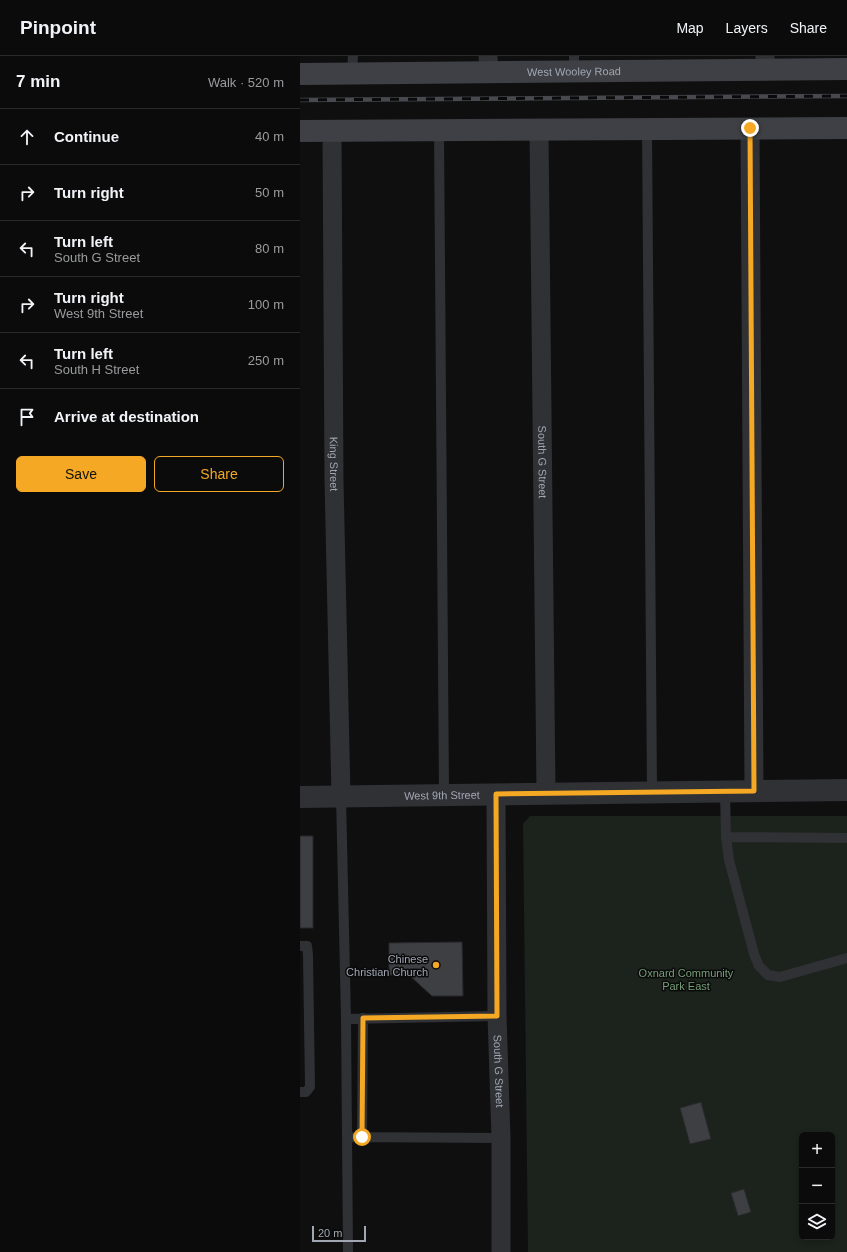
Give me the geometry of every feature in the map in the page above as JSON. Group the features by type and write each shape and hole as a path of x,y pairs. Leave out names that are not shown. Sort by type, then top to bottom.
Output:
{"main road":[{"name":"West Wooley Road","path":"300,74 352,65 765,63 847,69"},
{"path":"300,131 847,128"}],"street":[{"path":"750,128 754,791"},
{"name":"South G Street","path":"540,130 546,793"},
{"name":"King Street","path":"332,131 334,480 341,796"},
{"name":"West 9th Street","path":"300,797 847,790"},
{"name":"South G Street","path":"496,794 497,1016 501,1138 501,1252"}],"lane":[{"path":"647,129 652,792"},
{"path":"438,131 444,794"},
{"path":"726,792 726,837 729,860 754,954 759,966 768,975 780,977 847,958"},
{"path":"341,796 346,1018 348,1252"},
{"path":"726,837 847,838"},
{"path":"300,946 306,946 308,955 310,1087 306,1092 300,1092"},
{"path":"346,1018 497,1016"},
{"path":"362,1137 363,1018"},
{"path":"347,1137 501,1138"}],"green space":[{"name":"Oxnard Community Park East","path":"530,816 847,816 847,1252 528,1252 523,824"}],"building":[{"path":"300,836 313,836 313,928 300,928"},
{"path":"462,942 463,996 432,996 409,975 389,975 389,943"},
{"path":"701,1102 711,1139 690,1144 680,1108"},
{"path":"744,1189 751,1212 738,1216 731,1193"}],"railway":[{"path":"300,100 847,96"}],"place":[{"name":"Chinese Christian Church","path":"436,965"}],"route":[{"path":"362,1137 363,1018 497,1016 496,794 754,791 750,128"}]}
